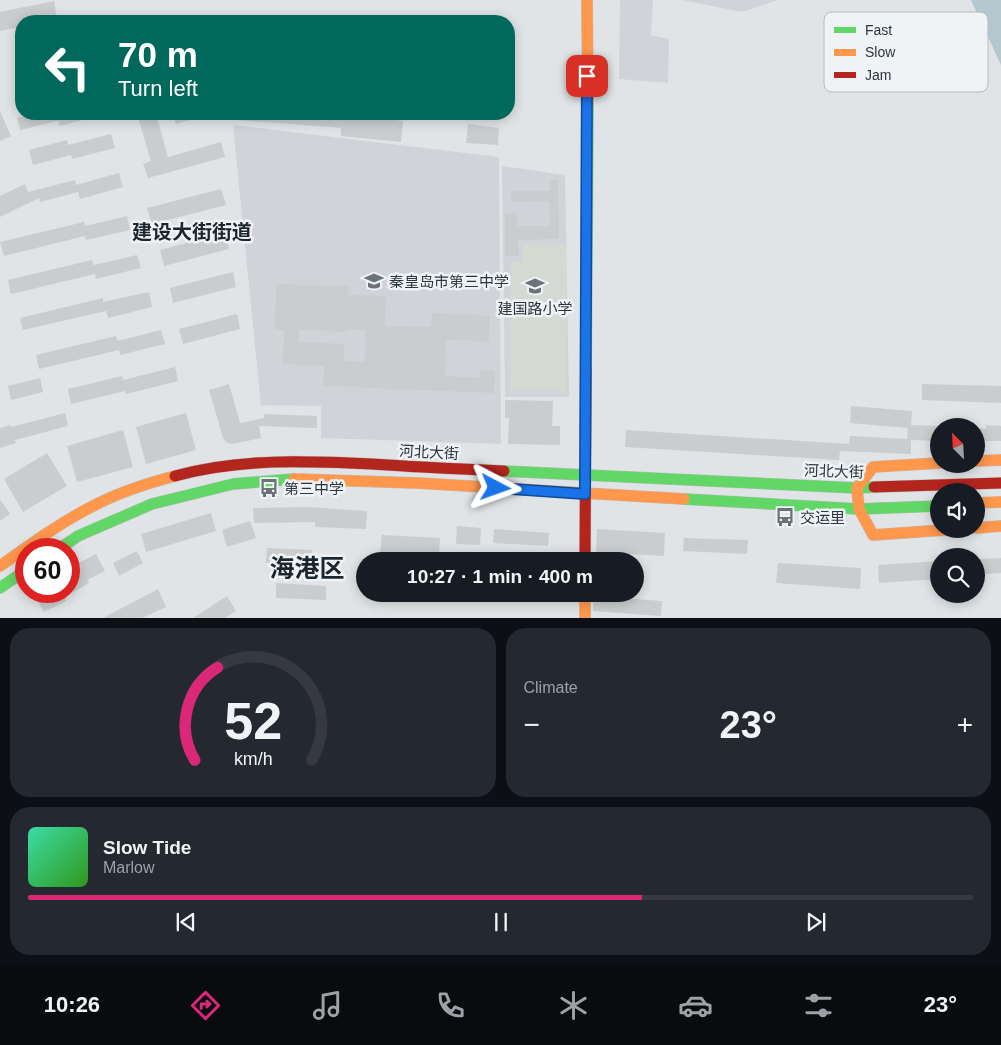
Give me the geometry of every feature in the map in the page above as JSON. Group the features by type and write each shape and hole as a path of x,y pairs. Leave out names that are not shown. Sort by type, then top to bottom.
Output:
{"main road":[{"path":"585,552 587,0"},
{"path":"985,461 1001,460"},
{"name":"河北大街","path":"0,566 49,532 97,504 148,483 204,469 265,462 323,462 857,488 1001,483"},
{"path":"930,464 873,467 857,488 859,509 873,535 930,531"},
{"path":"75,538 152,504 233,484 301,479 417,483 859,509 930,506"},
{"path":"985,503 1001,502"},
{"path":"985,527 1001,526"},
{"path":"0,588 15,578"},
{"path":"585,602 585,618"}],"shaded area":[{"path":"620,0 653,0 651,35 669,39 668,83 619,79"},
{"path":"682,0 778,0 742,12"},
{"path":"971,0 1001,0 1001,65 988,37 988,12 977,12"},
{"name":"秦皇岛市第三中学","path":"233,125 499,157 501,444 321,438 321,406 261,405"},
{"name":"建国路小学","path":"502,166 565,175 569,397 505,397"},
{"path":"523,244 566,244 567,391 510,391 511,263 523,262"}],"building":[{"path":"54,1 56,15 15,15 15,28 0,31 0,12"},
{"path":"0,111 11,136 0,141"},
{"path":"18,120 82,120 60,126 58,121 20,130"},
{"path":"139,120 158,120 168,157 221,142 225,157 148,178 143,164 151,161"},
{"path":"175,120 190,120 176,124"},
{"path":"237,120 403,121 401,142 341,136 341,128"},
{"path":"468,124 499,128 498,145 466,143"},
{"path":"111,134 115,148 72,159 71,155 33,165 29,150 67,140 68,145"},
{"path":"119,173 123,187 80,199 78,192 40,202 39,198 0,217 0,196 25,184 28,192 75,180 76,185"},
{"path":"550,180 558,180 559,239 518,240 519,256 505,256 505,213 517,213 517,226 550,226 549,201 511,202 511,191 550,191"},
{"path":"221,189 226,205 152,224 147,208"},
{"path":"127,216 130,230 86,240 85,236 4,256 0,242 84,222 85,226"},
{"path":"225,233 229,249 164,266 160,250"},
{"path":"137,255 141,268 96,279 95,274 11,294 8,280 92,260 94,265"},
{"path":"233,272 236,287 173,303 170,288"},
{"path":"276,284 349,286 348,295 386,296 385,326 431,327 432,313 490,316 489,341 446,340 445,376 479,378 480,370 495,371 494,393 323,386 324,366 283,364 284,330 275,329","holes":["299,330 347,332 347,330 366,330 365,362 344,361 344,344 298,342"]},
{"path":"149,292 152,307 108,318 106,311 23,330 20,318 103,298 103,302"},
{"path":"237,314 240,329 183,344 179,329"},
{"path":"161,330 165,344 120,355 119,350 39,369 36,355 116,336 118,341"},
{"path":"175,367 178,381 126,394 125,391 71,404 68,389 122,376 123,380"},
{"path":"40,378 43,392 11,400 8,386"},
{"path":"229,384 240,423 264,418 264,414 317,416 317,428 259,426 261,438 233,444 227,443 223,438 209,390"},
{"path":"922,384 1001,386 1001,403 922,400"},
{"path":"505,400 553,401 552,426 560,426 560,445 508,444 509,418 505,418"},
{"path":"851,406 912,411 911,425 930,426 930,441 911,440 911,454 840,451 839,460 625,447 626,430 849,444 850,436 907,439 908,428 850,423"},
{"path":"65,413 68,426 15,440 16,443 0,448 0,428"},
{"path":"186,413 196,450 146,464 136,427"},
{"path":"986,425 1001,426 1001,441 985,441"},
{"path":"123,430 133,467 77,482 67,446"},
{"path":"47,453 67,486 23,512 4,479"},
{"path":"0,499 10,514 0,521"},
{"path":"307,507 367,511 366,529 315,527 315,522 254,523 253,508"},
{"path":"211,513 216,531 146,552 141,534"},
{"path":"250,521 256,538 227,547 222,530"},
{"path":"457,526 481,528 480,545 456,544"},
{"path":"494,529 549,533 548,546 493,543"},
{"path":"597,529 665,533 664,556 644,555 644,552 596,552"},
{"path":"382,535 440,538 439,552 380,552"},
{"path":"684,538 748,540 747,554 683,551"},
{"path":"267,548 312,550 311,565 266,563"},
{"path":"137,551 143,563 119,576 113,563"},
{"path":"96,554 105,571 87,580 89,583 80,588 80,562"},
{"path":"1001,558 1001,573 985,574 985,559"},
{"path":"930,562 930,580 879,583 878,565"},
{"path":"778,563 861,568 860,589 776,583"},
{"path":"276,583 326,586 326,600 276,598"},
{"path":"158,589 166,607 142,618 103,618"},
{"path":"227,596 236,611 225,618 193,618"},
{"path":"644,600 662,601 661,616 593,611 594,602 644,602"},
{"path":"39,603 62,603 44,612"}],"traffic: fast":[{"path":"586,368 588,104"},
{"path":"504,471 857,488 874,487"},
{"path":"75,538 152,504 233,484 294,479"},
{"path":"684,499 859,509 930,506"},
{"path":"0,588 15,578"}],"traffic: slow":[{"path":"587,0 588,104"},
{"path":"985,461 1001,460"},
{"path":"930,464 873,467 857,488 859,509 873,535 930,531"},
{"path":"0,566 58,526 95,505 134,488 175,476"},
{"path":"294,479 417,483 684,499"},
{"path":"985,503 1001,502"},
{"path":"985,527 1001,526"},
{"path":"585,602 585,618"}],"traffic: jam":[{"path":"585,552 586,368"},
{"path":"175,476 224,466 273,462 323,462 504,471"},
{"path":"874,487 1001,483"}],"place":[{"name":"秦皇岛市第三中学","path":"374,281"},
{"name":"建国路小学","path":"535,286"},
{"name":"第三中学","path":"269,488"},
{"name":"交运里","path":"785,517"}],"district":[{"name":"建设大街街道","path":"192,232"},
{"name":"海港区","path":"307,568"}],"route":[{"path":"496,488 585,494 587,76"}]}
